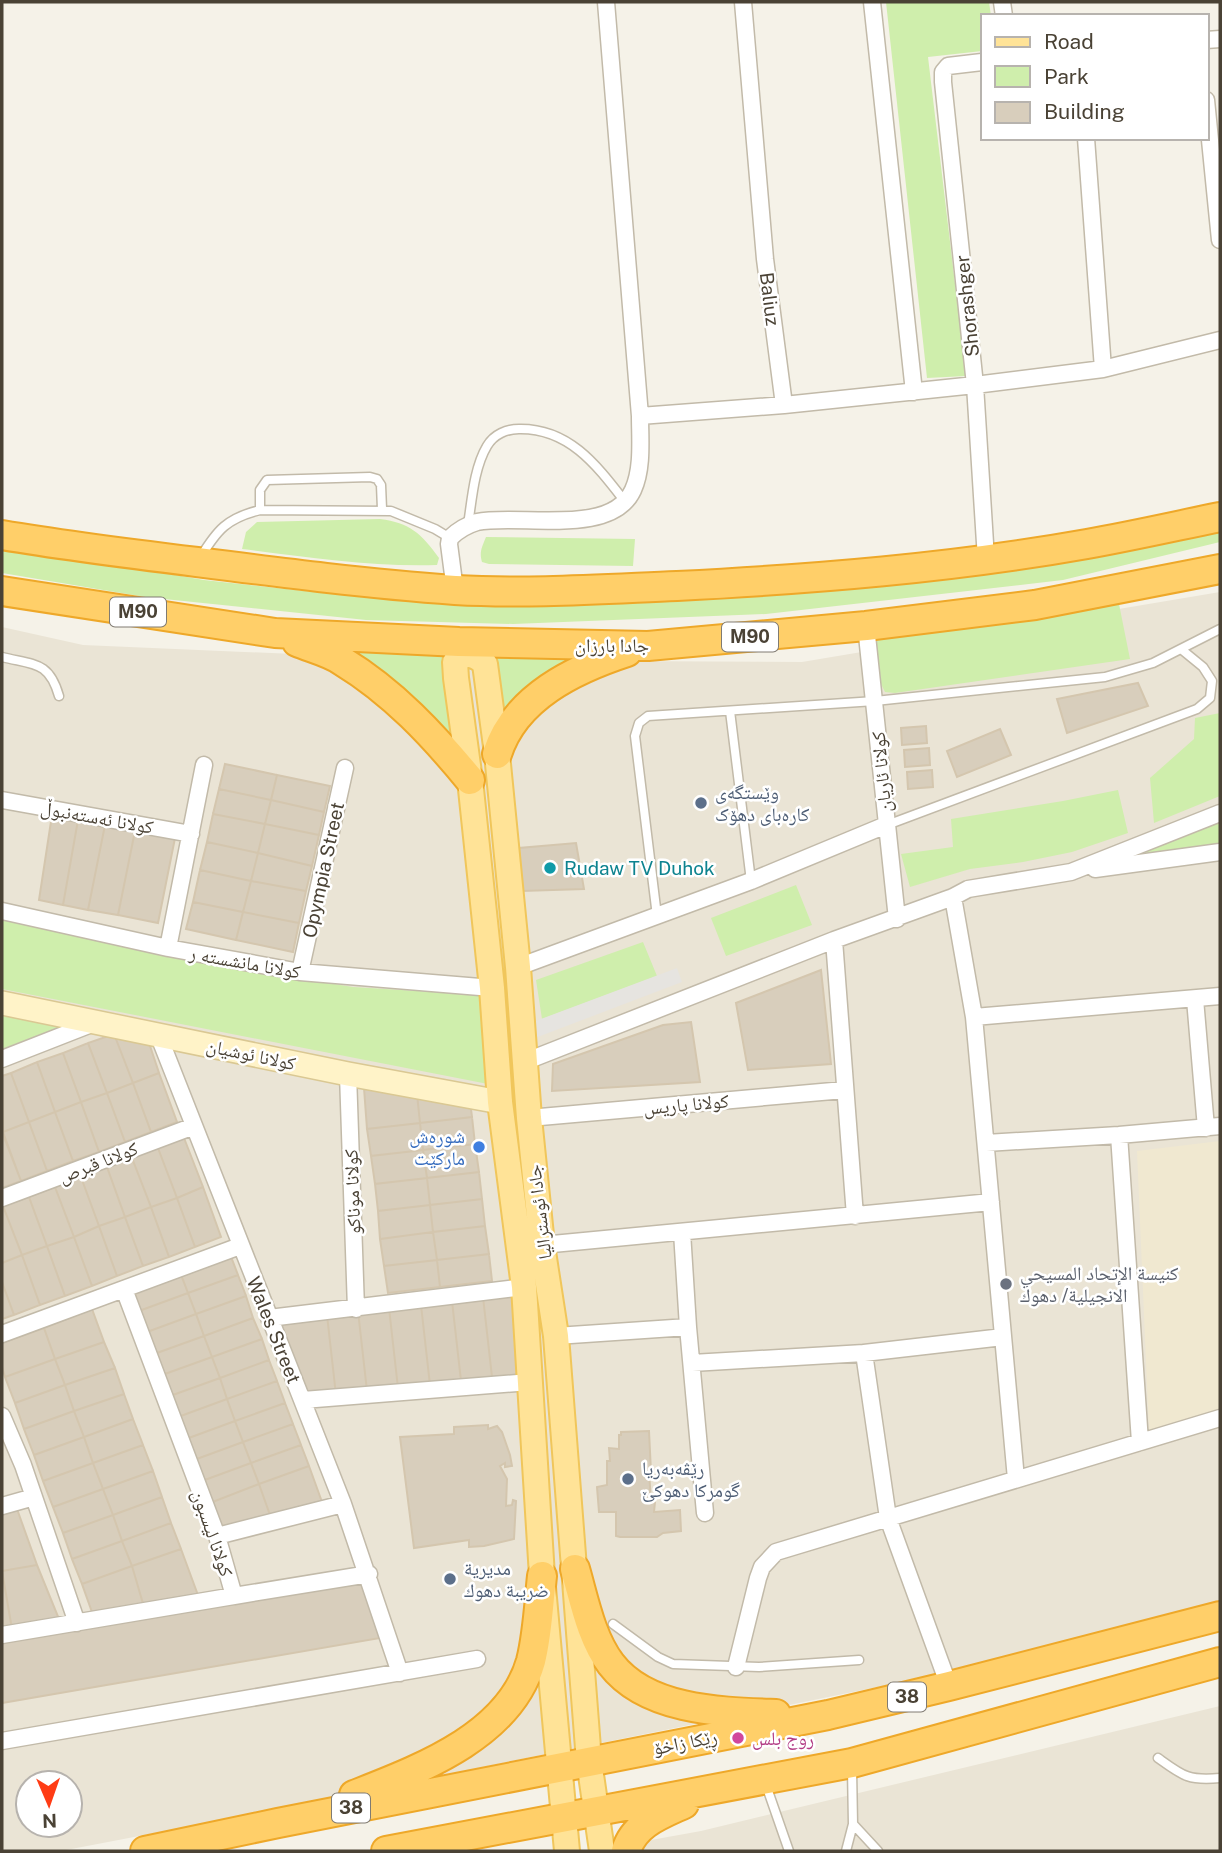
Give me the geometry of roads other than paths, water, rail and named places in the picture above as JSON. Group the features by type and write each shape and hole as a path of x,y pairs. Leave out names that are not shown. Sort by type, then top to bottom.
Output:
{"highway":[{"path":"2,535 65,546 294,575 455,590 615,589 757,582 986,559 1088,544 1220,517"},
{"name":"جادا بارزان","path":"2,591 275,633 459,642 648,646 866,626 1035,605 1220,569"},
{"path":"275,633 341,660 393,698 430,732 470,780"},
{"path":"497,754 501,740 522,712 554,684 596,663 648,646"},
{"path":"575,1569 594,1629 610,1662 625,1679 644,1691 674,1702 707,1709 743,1713 828,1715"},
{"path":"278,1822 396,1779 471,1738 489,1724 506,1707 521,1684 530,1662 542,1576"},
{"name":"ڕێکا زاخۆ","path":"145,1851 278,1822 828,1715 1220,1616"},
{"path":"386,1851 852,1763 1220,1662"},
{"path":"626,1851 630,1839 642,1825 692,1800 737,1785"}],"main road":[{"name":"جادا ئوسترالیا","path":"567,1851 542,1576 524,1287 500,1102 492,988 470,780 456,678 455,662 464,655 472,655 485,664 497,754 518,967 529,1118 542,1245 556,1336 589,1761 602,1851"}],"street":[{"path":"455,590 450,538 468,525 481,521 547,522 611,512 626,503 638,473 640,416 606,2"},
{"name":"Baliuz","path":"743,2 765,259 784,405"},
{"path":"873,2 914,392"},
{"name":"Shorashger","path":"981,62 948,66 943,72 943,82 975,385 986,559"},
{"path":"1208,120 1220,240"},
{"path":"1086,140 1103,369"},
{"path":"640,416 914,392 1103,369 1220,340"},
{"name":"كولانا ئاريان","path":"866,626 897,919"},
{"path":"168,948 204,765"},
{"name":"Opympia Street","path":"300,972 345,768"},
{"name":"كولانا ئەستەنبوڵ","path":"2,800 191,834"},
{"path":"1071,872 1220,813"},
{"path":"518,967 751,881 886,825"},
{"path":"524,1062 834,940 897,919 968,889 1220,852"},
{"path":"953,897 974,1017 1016,1479"},
{"name":"كولانا مانشسته ر","path":"2,911 168,948 300,972 492,988"},
{"path":"834,940 855,1216"},
{"path":"974,1017 1220,996"},
{"path":"986,1143 1213,1127 1195,999"},
{"name":"كولانا ئوشيان","path":"2,1003 348,1074 500,1102"},
{"path":"2,1059 94,1023"},
{"name":"Wales Street","path":"158,1034 344,1504 400,1673"},
{"name":"كولانا موناكو","path":"348,1074 356,1309"},
{"name":"كولانا پاریس","path":"529,1118 844,1090"},
{"name":"كولانا قبرص","path":"2,1198 194,1126"},
{"path":"1119,1135 1140,1442"},
{"path":"542,1245 991,1202"},
{"path":"682,1232 705,1513"},
{"path":"2,1334 240,1246"},
{"path":"269,1318 524,1287"},
{"name":"كولانا ليسبون","path":"2,1635 234,1596 217,1536 124,1290"},
{"path":"556,1336 688,1327"},
{"path":"692,1363 864,1353 1003,1337"},
{"path":"864,1353 888,1518 949,1686"},
{"path":"303,1400 530,1382"},
{"path":"2,1416 34,1497 77,1623"},
{"path":"736,1667 758,1578 762,1567 776,1552 1220,1418"},
{"path":"2,1506 34,1497"},
{"path":"217,1536 344,1504"},
{"path":"234,1596 369,1574"},
{"path":"2,1741 477,1659"}],"lane":[{"path":"468,525 480,462 488,443 502,432 516,429 539,429 569,441 599,468 626,503"},
{"path":"260,510 261,486 267,480 370,477 377,479 381,485 382,509"},
{"path":"198,562 214,535 223,526 242,514 260,510 382,509 400,513 450,538"},
{"path":"657,916 635,736 639,723 648,716 874,701 1105,677 1153,663 1220,629"},
{"path":"886,825 1197,709 1210,698 1212,681 1203,667 1181,649"},
{"path":"2,657 48,671 54,678 59,696"},
{"path":"730,711 751,881"},
{"path":"613,1624 658,1657 673,1664 736,1667 859,1660"},
{"path":"1158,1758 1177,1772 1195,1780 1220,1778"},
{"path":"846,1851 853,1824 852,1763"},
{"path":"764,1779 789,1851"},
{"path":"853,1824 878,1851"}],"place":[{"name":"وێستگەی کارەبای دهۆک","path":"701,803"},
{"name":"Rudaw TV Duhok","path":"550,868"},
{"name":"شوره‌ش ماركێت","path":"479,1147"},
{"name":"كنيسة الإتحاد المسيحي الانجيلية/ دهوك","path":"1006,1284"},
{"name":"رێڤه‌به‌ریا گومركا دهوكێ","path":"628,1479"},
{"name":"مديرية ضريبة دهوك","path":"450,1579"},
{"name":"روج بلس","path":"738,1738"}]}
